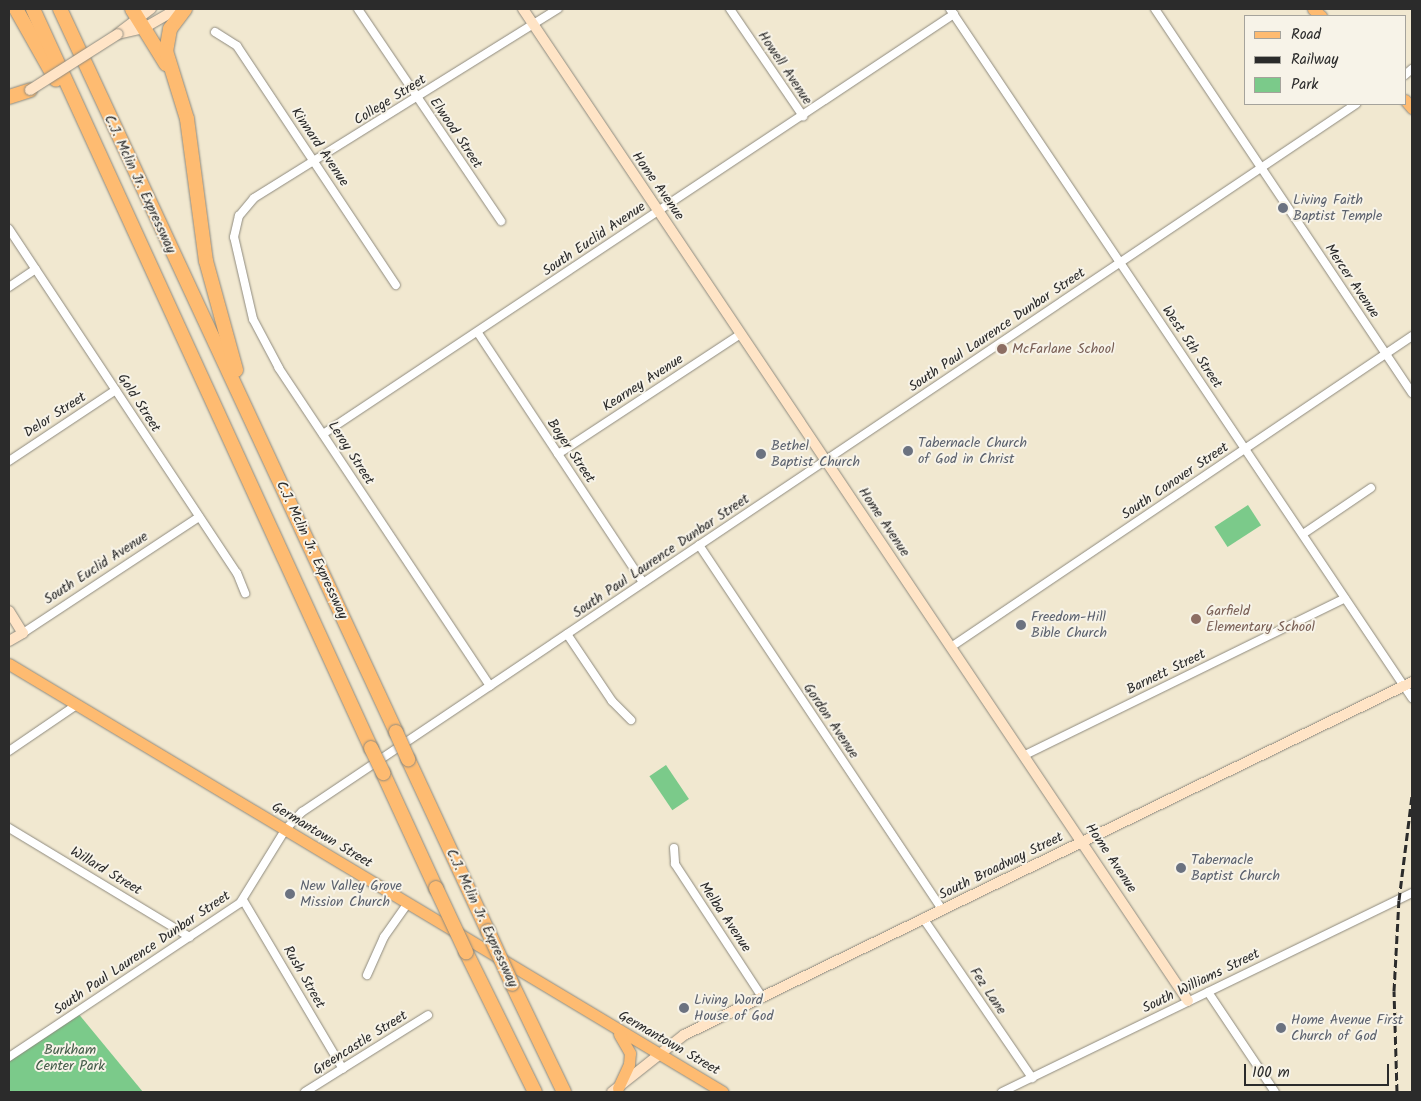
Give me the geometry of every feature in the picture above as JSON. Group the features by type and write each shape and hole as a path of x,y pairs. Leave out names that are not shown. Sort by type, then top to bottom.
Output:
{"highway":[{"path":"16,9 82,119"},
{"name":"C.J. Mclin Jr. Expressway","path":"33,9 371,748 532,1088"},
{"name":"C.J. Mclin Jr. Expressway","path":"60,9 200,314 242,397 512,984 564,1092"},
{"path":"185,9 177,18 166,42 170,71 190,137 214,298 242,397"},
{"path":"138,18 170,71"},
{"path":"9,98 30,90"}],"main road":[{"name":"Germantown Street","path":"9,664 75,706 408,902 614,1029 723,1092"},
{"path":"614,1029 630,1053 615,1090"}],"street":[{"path":"9,104 118,34 151,9"},
{"path":"138,18 177,9"},
{"name":"Elwood Street","path":"358,9 501,221"},
{"name":"Home Avenue","path":"523,9 1083,841 1188,1001"},
{"name":"College Street","path":"239,216 254,198 558,9"},
{"name":"Howell Avenue","path":"730,9 803,116"},
{"name":"Mercer Avenue","path":"1155,9 1412,393"},
{"name":"South Euclid Avenue","path":"324,434 803,116 952,12"},
{"name":"West 5th Street","path":"952,12 1345,598 1408,684 1412,698"},
{"name":"Kinnard Avenue","path":"216,32 237,46 396,285"},
{"name":"South Paul Laurence Dunbar Street","path":"9,1056 243,900 285,830 302,812 1354,105"},
{"name":"Leroy Street","path":"239,216 234,237 254,319 279,368 490,686"},
{"name":"Gold Street","path":"9,229 237,573 245,593"},
{"path":"9,287 36,269"},
{"name":"Boyer Street","path":"478,333 643,582"},
{"name":"Kearney Avenue","path":"558,454 741,334"},
{"name":"South Conover Street","path":"952,647 1412,336"},
{"name":"Delor Street","path":"9,460 116,390"},
{"path":"1303,534 1371,488"},
{"name":"South Euclid Avenue","path":"9,642 199,517"},
{"name":"Gordon Avenue","path":"699,546 942,910"},
{"name":"Barnett Street","path":"1025,755 1345,598"},
{"path":"9,611 22,633"},
{"path":"567,634 612,701 631,720"},
{"name":"South Broadway Street","path":"615,1090 660,1055 675,1040 1408,684"},
{"path":"9,751 75,706"},
{"name":"Willard Street","path":"9,828 190,937"},
{"name":"Melba Avenue","path":"674,848 675,864 762,997"},
{"name":"South Williams Street","path":"1002,1092 1412,893"},
{"name":"Rush Street","path":"243,900 343,1068"},
{"path":"367,975 384,937 408,902"},
{"name":"Fez Lane","path":"924,918 1032,1078"},
{"path":"1208,992 1275,1092"},
{"name":"Greencastle Street","path":"305,1092 428,1015"}],"green space":[{"path":"1248,505 1261,525 1228,547 1214,527"},
{"path":"666,765 689,799 672,810 649,776"},
{"name":"Burkham Center Park","path":"77,1012 143,1092 9,1092 9,1057"}],"railway":[{"path":"1397,1092 1394,991 1399,900 1412,796"}],"place":[{"name":"Living Faith Baptist Temple","path":"1283,208"},
{"name":"McFarlane School","path":"1002,349"},
{"name":"Tabernacle Church of God in Christ","path":"908,451"},
{"name":"Bethel Baptist Church","path":"761,454"},
{"name":"Garfield Elementary School","path":"1196,619"},
{"name":"Freedom-Hill Bible Church","path":"1021,625"},
{"name":"Tabernacle Baptist Church","path":"1181,868"},
{"name":"New Valley Grove Mission Church","path":"290,894"},
{"name":"Living Word House of God","path":"684,1008"},
{"name":"Home Avenue First Church of God","path":"1281,1028"}]}
